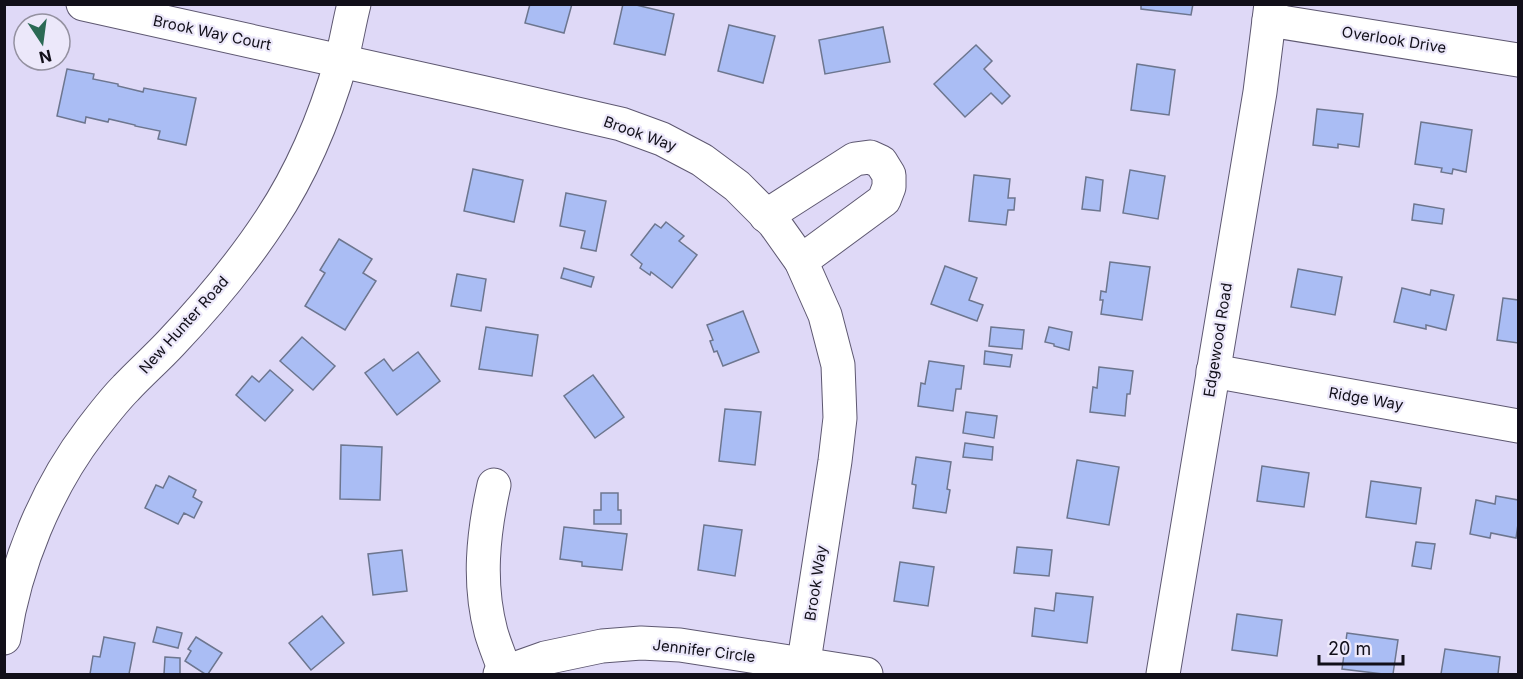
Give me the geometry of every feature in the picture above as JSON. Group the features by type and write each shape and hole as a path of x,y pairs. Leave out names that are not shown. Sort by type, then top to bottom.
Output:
{"street":[{"name":"Brook Way Court","path":"83,4 341,62"},
{"name":"New Hunter Road","path":"4,638 10,584 59,478 90,431 125,388 170,344 223,284 271,219 301,166 321,122 341,62 354,4"},
{"name":"Overlook Drive","path":"1270,12 1518,60"},
{"name":"Edgewood Road","path":"1163,675 1260,92 1270,12"},
{"name":"Brook Way","path":"341,62 621,124 662,139 702,160 737,186 774,223 801,261 825,315 838,365 840,418 803,670"},
{"path":"766,216 855,159 870,157 881,162 889,175 890,187 884,200 801,261"},
{"name":"Ridge Way","path":"1213,371 1518,426"},
{"path":"494,485 483,548 484,590 491,632 502,673"},
{"name":"Jennifer Circle","path":"502,673 545,658 602,646 641,643 680,645 803,670 866,675"}],"building":[{"path":"530,4 572,4 564,33 525,23"},
{"path":"623,4 674,14 665,55 614,44"},
{"path":"1141,4 1193,4 1191,15 1141,9"},
{"path":"729,25 775,36 763,83 718,71"},
{"path":"883,27 890,62 825,74 819,40"},
{"path":"976,45 992,61 984,69 1010,96 1002,104 991,93 965,117 934,84"},
{"path":"1137,64 1175,70 1169,115 1131,110"},
{"path":"72,70 94,74 93,79 143,92 144,88 196,98 186,145 158,139 160,131 109,119 108,122 86,117 85,123 57,116 66,72 72,72"},
{"path":"1317,109 1363,114 1359,147 1338,144 1338,148 1313,145"},
{"path":"1421,122 1472,130 1466,172 1453,169 1452,174 1441,172 1442,168 1415,164"},
{"path":"473,169 523,180 514,222 464,211"},
{"path":"1130,170 1165,176 1158,219 1123,213"},
{"path":"974,175 1010,179 1008,198 1015,198 1014,210 1008,210 1006,225 969,221"},
{"path":"1086,177 1103,180 1100,211 1082,209"},
{"path":"566,193 606,201 596,251 581,248 585,231 560,226"},
{"path":"1414,204 1444,209 1442,224 1412,220"},
{"path":"666,222 684,236 679,241 697,255 672,288 651,272 650,275 640,268 642,264 631,255 655,224 661,228"},
{"path":"339,239 372,259 363,273 376,281 345,330 305,306 325,273 320,270"},
{"path":"1110,262 1150,267 1142,320 1101,314 1103,300 1100,300 1101,291 1106,292"},
{"path":"945,266 977,278 969,300 983,305 977,321 931,304"},
{"path":"564,268 594,277 591,287 561,278"},
{"path":"1298,269 1342,277 1335,315 1291,307"},
{"path":"457,274 486,279 481,311 451,306"},
{"path":"1402,288 1430,295 1431,290 1454,295 1446,330 1426,325 1426,329 1394,322"},
{"path":"1503,298 1518,300 1518,343 1497,340"},
{"path":"743,311 759,352 723,366 717,351 714,352 710,341 713,340 707,325"},
{"path":"486,327 538,335 532,376 479,369"},
{"path":"991,327 1024,330 1022,349 989,346"},
{"path":"1049,327 1072,332 1069,350 1045,342"},
{"path":"302,337 335,366 313,390 280,361"},
{"path":"985,351 1012,355 1010,367 984,364"},
{"path":"418,352 440,381 397,415 365,373 384,359 393,371"},
{"path":"929,361 964,366 961,389 956,389 953,411 918,406 921,383 925,384"},
{"path":"1099,367 1133,371 1130,394 1127,394 1125,416 1090,412 1093,387 1097,388"},
{"path":"270,370 293,390 265,421 236,395 252,376 259,382"},
{"path":"593,375 624,417 595,438 564,396"},
{"path":"725,409 761,412 755,465 719,461"},
{"path":"966,412 997,416 994,438 963,433"},
{"path":"965,443 993,447 992,460 963,457"},
{"path":"341,445 382,447 380,500 340,499"},
{"path":"916,457 951,462 946,513 913,508 916,485 912,484"},
{"path":"1077,460 1119,467 1109,525 1067,518"},
{"path":"1262,466 1309,473 1304,507 1257,501"},
{"path":"169,476 196,490 193,497 202,502 194,518 184,513 178,524 145,508 156,485 163,488"},
{"path":"1371,481 1421,488 1416,524 1366,517"},
{"path":"601,493 618,493 621,524 594,524 594,510 601,510"},
{"path":"1496,496 1518,500 1516,538 1491,533 1490,538 1470,534 1476,500 1495,504"},
{"path":"704,525 742,530 735,576 698,570"},
{"path":"564,527 627,534 622,570 582,566 582,562 560,559"},
{"path":"1416,542 1435,544 1431,569 1412,566"},
{"path":"1017,547 1052,550 1049,576 1014,573"},
{"path":"402,550 407,591 373,595 368,554"},
{"path":"900,562 934,567 928,606 894,601"},
{"path":"1056,593 1093,597 1087,643 1032,636 1035,608 1054,611"},
{"path":"1237,614 1282,620 1277,656 1232,650"},
{"path":"322,616 344,643 311,670 289,643"},
{"path":"157,627 182,633 178,648 153,642"},
{"path":"1347,633 1398,640 1393,674 1342,669"},
{"path":"104,637 135,643 129,674 90,674 93,656 100,657"},
{"path":"196,637 222,653 208,674 185,661 191,651 188,649"},
{"path":"1445,649 1500,657 1498,674 1441,674"},
{"path":"165,657 180,658 180,674 164,674"}]}
